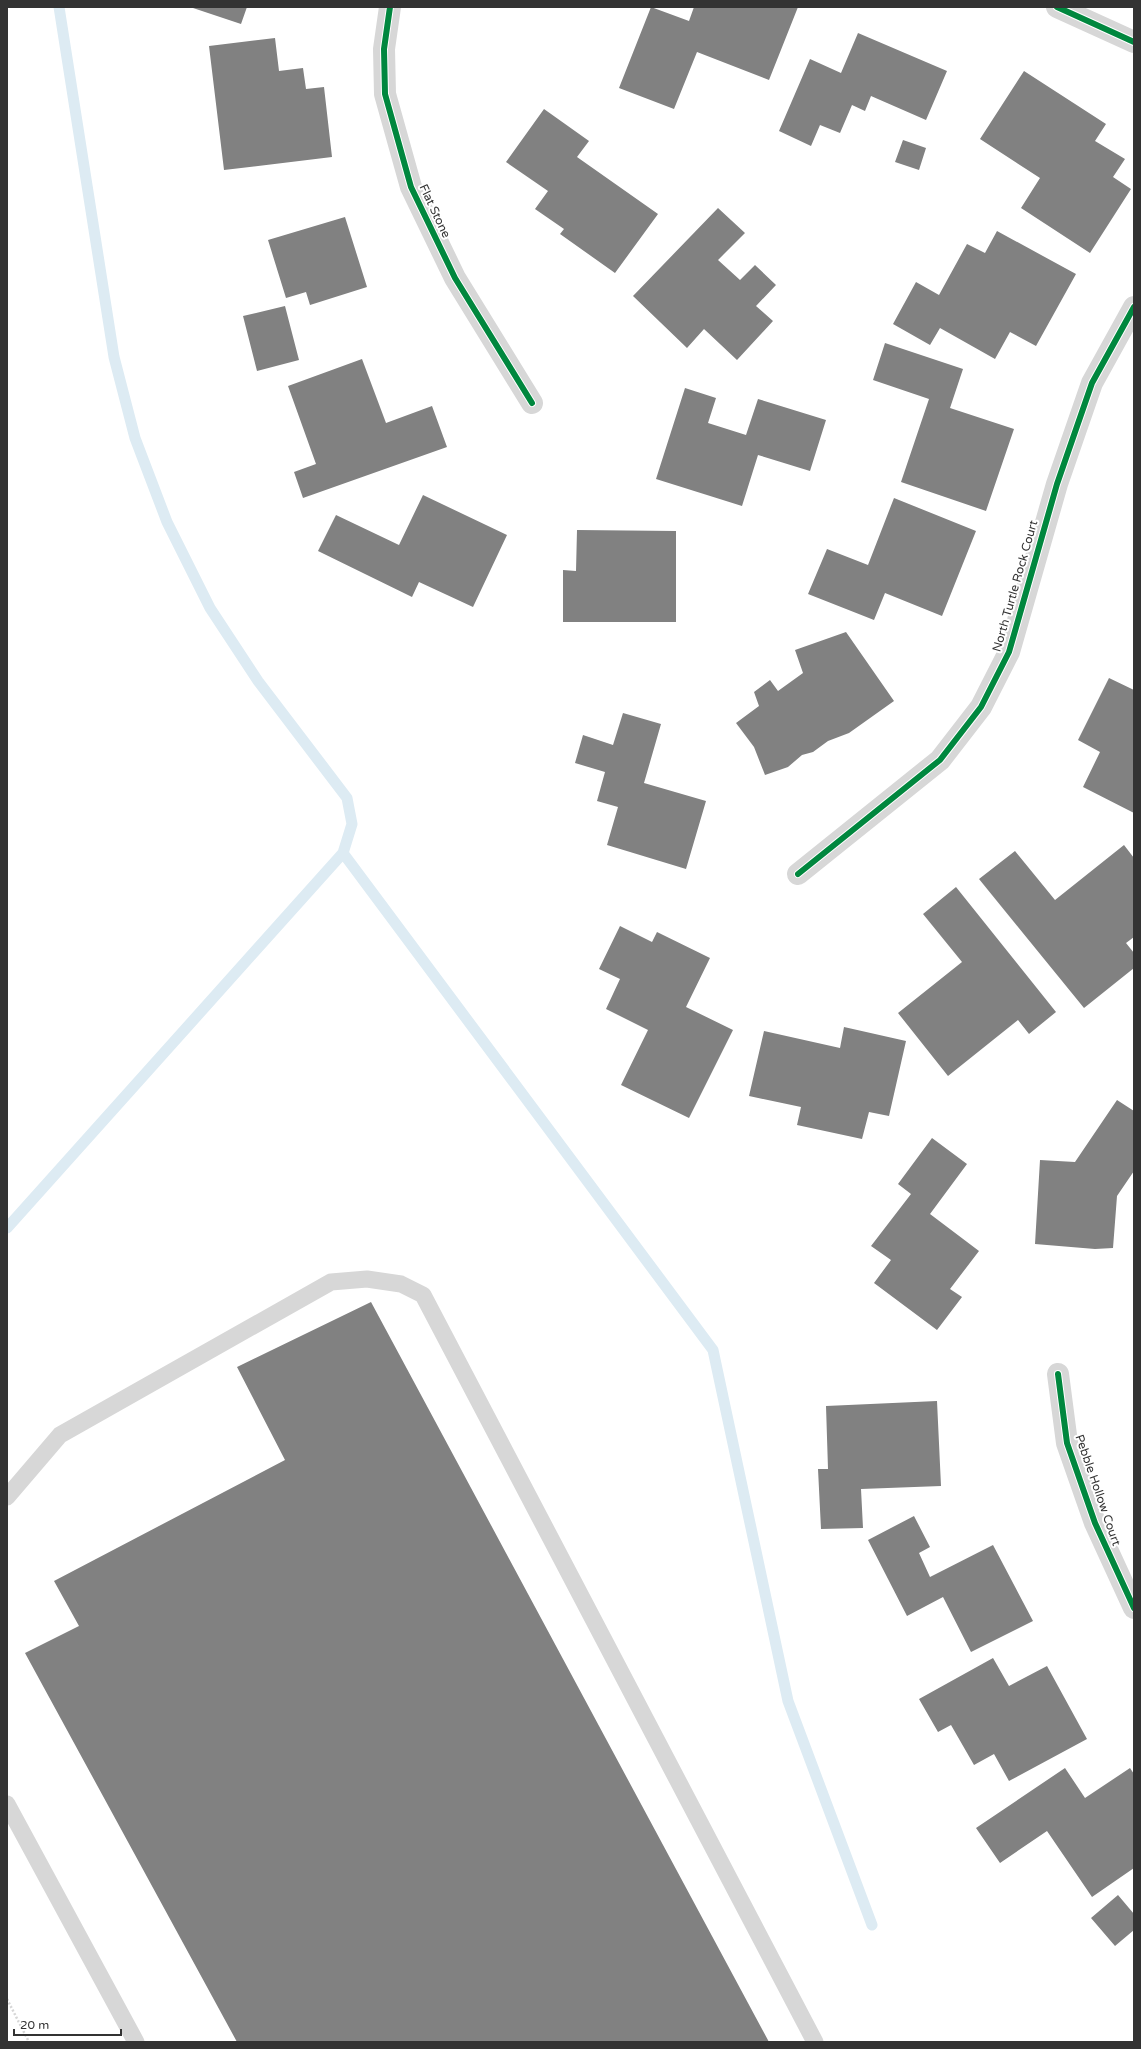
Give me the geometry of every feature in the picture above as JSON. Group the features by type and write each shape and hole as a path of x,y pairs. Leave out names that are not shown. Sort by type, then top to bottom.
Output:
{"street":[{"name":"Flat Stone","path":"390,7 384,49 385,94 411,187 455,278 532,403"},
{"path":"1057,7 1134,42"},
{"name":"North Turtle Rock Court","path":"798,874 940,760 981,707 1009,652 1056,484 1092,383 1134,307"},
{"name":"Pebble Hollow Court","path":"1058,1374 1067,1443 1095,1523 1134,1608"}],"lane":[{"path":"7,1497 60,1435 331,1282 367,1279 401,1284 423,1295 815,2042"},
{"path":"7,1804 136,2042"}],"path":[{"path":"7,1998 29,2042"}],"building":[{"path":"190,7 247,7 241,24"},
{"path":"651,7 689,21 694,7 798,7 769,80 697,52 674,109 619,88"},
{"path":"858,33 947,71 926,120 871,96 865,111 852,105 840,133 820,125 811,146 779,131 810,59 841,73"},
{"path":"275,38 279,71 303,68 306,89 324,87 332,157 224,170 209,46"},
{"path":"1024,71 1106,124 1095,141 1125,159 1113,177 1131,189 1090,253 1021,208 1040,178 980,139"},
{"path":"544,109 589,141 577,157 658,214 615,273 560,234 564,229 535,209 548,191 506,162"},
{"path":"903,140 926,148 919,170 895,162"},
{"path":"718,208 745,233 718,260 740,280 755,265 776,285 756,306 773,321 737,360 704,329 687,348 633,296"},
{"path":"345,217 367,287 310,305 306,292 286,298 268,240"},
{"path":"997,231 1076,274 1036,346 1010,332 995,359 940,328 930,345 893,324 916,282 939,295 967,244 985,253"},
{"path":"285,306 299,360 257,371 243,316"},
{"path":"885,343 963,369 950,408 1014,429 986,511 901,482 929,399 873,380"},
{"path":"362,359 386,423 432,406 447,447 303,498 294,472 316,464 288,386"},
{"path":"685,388 716,398 708,423 746,435 758,399 826,420 810,471 758,455 742,506 656,479"},
{"path":"423,495 507,535 473,607 419,582 412,597 318,551 336,515 399,545"},
{"path":"894,498 976,531 942,616 885,593 874,620 808,594 827,549 868,565"},
{"path":"577,530 676,531 676,622 563,622 563,570 576,571"},
{"path":"846,632 894,701 849,733 828,741 813,752 802,755 788,767 765,775 754,747 736,723 759,706 754,692 770,680 778,691 803,673 795,650"},
{"path":"1109,678 1134,690 1134,813 1083,787 1100,752 1078,740"},
{"path":"623,713 661,724 644,783 706,801 686,869 607,845 618,807 597,801 605,772 575,763 583,735 613,745"},
{"path":"1124,845 1134,858 1134,937 1126,943 1134,953 1134,968 1084,1008 979,879 1015,851 1055,900"},
{"path":"956,887 1056,1012 1029,1034 1018,1020 948,1076 898,1013 962,962 923,914"},
{"path":"620,926 652,942 657,932 710,958 686,1007 733,1030 689,1118 621,1085 648,1030 606,1009 620,979 599,969"},
{"path":"844,1027 906,1041 889,1116 869,1112 862,1139 797,1125 801,1107 749,1096 764,1031 840,1048"},
{"path":"1117,1100 1134,1111 1134,1171 1117,1196 1113,1248 1095,1249 1035,1244 1040,1160 1075,1162"},
{"path":"932,1138 967,1164 930,1214 979,1251 950,1289 962,1297 937,1330 874,1283 891,1260 871,1246 911,1194 898,1184"},
{"path":"371,1302 769,2042 237,2042 25,1653 79,1626 54,1581 285,1460 237,1367"},
{"path":"937,1401 941,1486 861,1489 863,1528 821,1529 818,1469 828,1469 826,1406"},
{"path":"914,1516 930,1547 919,1553 930,1577 993,1545 1033,1621 971,1652 943,1597 907,1616 868,1540"},
{"path":"993,1658 1009,1686 1047,1666 1087,1739 1009,1781 994,1754 974,1765 951,1725 938,1732 919,1699"},
{"path":"1065,1768 1085,1798 1130,1768 1134,1774 1134,1868 1092,1897 1047,1831 1000,1863 976,1828"},
{"path":"1118,1895 1134,1914 1134,1930 1115,1946 1091,1918"}],"waterway":[{"path":"7,1228 343,853 352,824 347,798 258,681 210,608 167,522 135,438 114,357 59,7"},
{"path":"343,853 713,1350 788,1701 872,1925"}],"cycle path":[{"path":"390,7 384,49 385,94 411,187 455,278 532,403"},
{"path":"1057,7 1134,42"},
{"path":"798,874 940,760 981,707 1009,652 1057,484 1092,383 1134,307"},
{"path":"1058,1374 1067,1443 1095,1523 1134,1608"}]}
